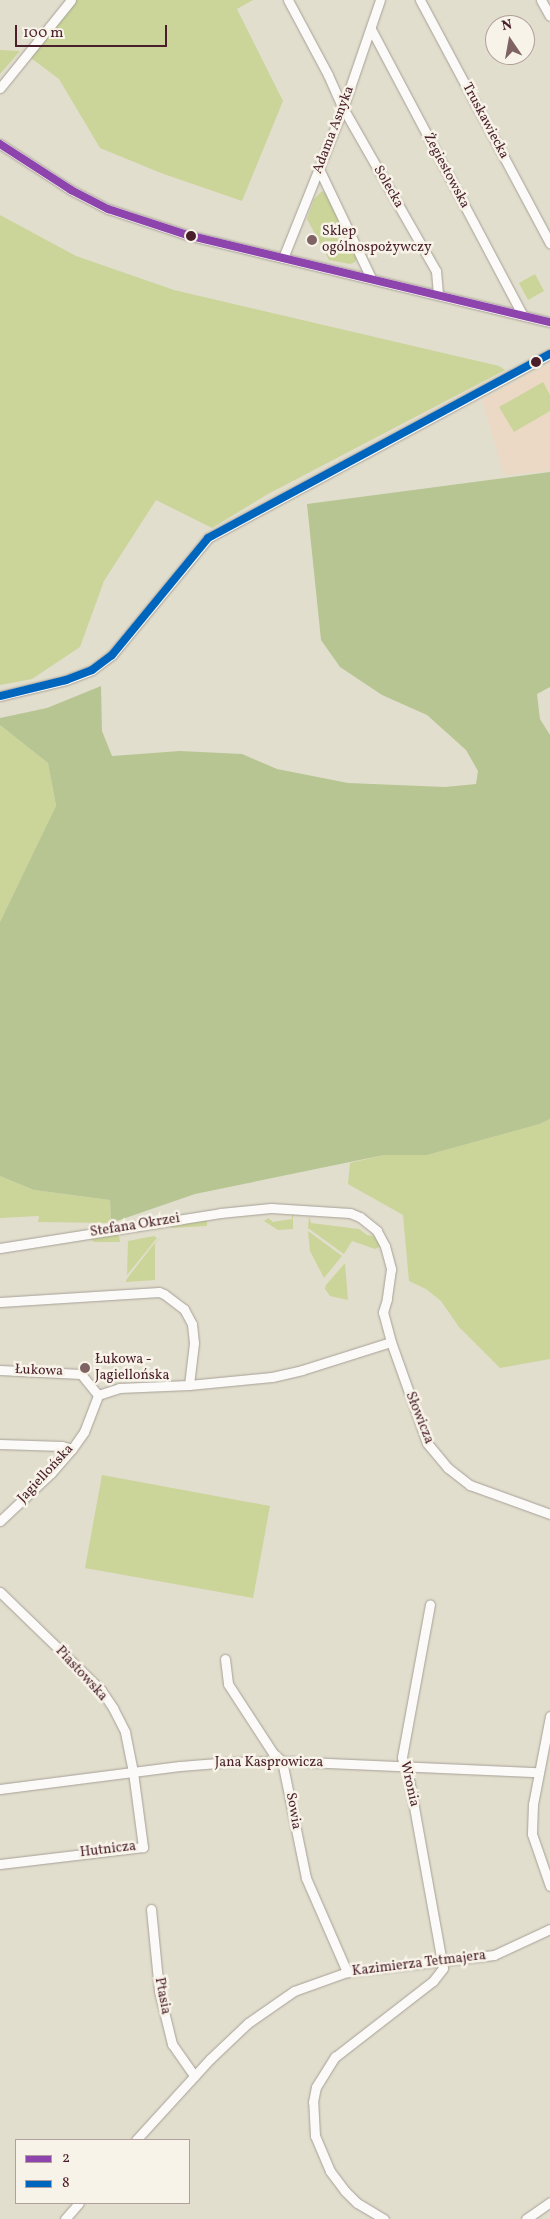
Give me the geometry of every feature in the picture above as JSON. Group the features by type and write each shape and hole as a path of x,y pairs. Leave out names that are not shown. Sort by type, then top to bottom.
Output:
{"street":[{"path":"0,88 71,0"},
{"name":"Solecka","path":"288,0 328,75 343,108 436,271 438,294"},
{"name":"Adama Asnyka","path":"283,258 343,108 380,0"},
{"name":"Truskawiecka","path":"420,0 550,243"},
{"path":"541,0 550,16"},
{"name":"Żegiestowska","path":"371,29 522,314"},
{"path":"0,144 71,190 108,209 187,235 550,322"},
{"path":"319,169 371,278"},
{"path":"0,696 66,680 92,670 118,648 208,538 550,354"},
{"name":"Stefana Okrzei","path":"0,1248 220,1213 272,1208 350,1213 372,1226 385,1246 391,1268 383,1312 391,1342"},
{"path":"0,1302 159,1292 164,1294 184,1309 192,1324 194,1343 189,1385"},
{"path":"98,1395 119,1388 189,1385 272,1377 302,1370 391,1342"},
{"name":"Słowicza","path":"391,1342 427,1443 448,1468 470,1485 550,1514"},
{"name":"Łukowa","path":"0,1370 81,1374 98,1395"},
{"name":"Jagiellońska","path":"0,1521 51,1473 72,1449 84,1432 98,1395"},
{"path":"0,1444 62,1446 72,1449"},
{"name":"Piastowska","path":"0,1592 100,1690 125,1732 134,1772"},
{"name":"Wronia","path":"430,1605 402,1757 403,1763 407,1768 444,1962"},
{"name":"Sowia","path":"225,1660 228,1684 273,1753 282,1761 306,1878 333,1936 347,1972"},
{"path":"550,1716 533,1804 532,1834 550,1886"},
{"name":"Jana Kasprowicza","path":"0,1789 180,1766 282,1761 407,1768 539,1772"},
{"name":"Hutnicza","path":"0,1864 143,1847 134,1772"},
{"name":"Ptasia","path":"151,1910 159,1991 172,2044 194,2076"},
{"name":"Kazimierza Tetmajera","path":"137,2139 194,2076 248,2023 294,1991 347,1972 494,1955 550,1929"},
{"path":"384,2219 357,2203 330,2171 315,2136 312,2119 314,2094 323,2072 335,2057 434,1981 441,1972 444,1962"},
{"path":"526,2219 550,2202"},
{"path":"65,2219 78,2204"}],"shaded area":[{"path":"550,363 550,471 504,475 482,400"}],"green space":[{"path":"74,0 253,0 237,9 283,101 242,201 161,173 100,148 59,79 31,58"},
{"path":"0,50 20,51 0,74"},
{"path":"322,191 329,196 358,257 355,262 350,264 329,260 307,219 314,199"},
{"path":"0,215 76,256 174,290 499,366 505,370 268,494 212,528 156,500 104,581 80,647 32,679 0,685"},
{"path":"535,274 544,291 528,300 519,283"},
{"path":"543,382 550,395 550,411 514,432 499,407"},
{"path":"550,472 550,687 537,694 540,719 550,735 550,1119 540,1124 427,1155 384,1155 195,1194 111,1223 110,1200 34,1190 0,1176 0,922 56,806 48,763 0,725 0,718 47,708 101,686 102,731 112,756 180,751 242,754 277,769 348,783 445,787 476,784 478,771 466,750 427,715 382,695 340,667 321,640 307,504"},
{"path":"0,725 48,763 56,807 0,922"},
{"path":"550,1119 550,1359 500,1368 459,1327 441,1301 426,1289 409,1281 403,1215 348,1184 350,1163 384,1155 427,1155 540,1124"},
{"path":"0,1176 34,1190 110,1200 111,1223 38,1222 39,1216 0,1218"},
{"path":"292,1213 297,1213 293,1216 293,1229 278,1230 264,1221 268,1218 273,1222 292,1219"},
{"path":"309,1216 311,1223 359,1229 367,1235 374,1236 381,1246 375,1249 352,1241 344,1254 308,1228"},
{"path":"207,1219 207,1226 171,1228 176,1224"},
{"path":"308,1231 342,1256 324,1278 310,1251"},
{"path":"114,1234 119,1236 120,1242 94,1242 90,1237"},
{"path":"163,1235 155,1244 155,1280 126,1282 153,1245"},
{"path":"154,1236 157,1238 127,1275 128,1241"},
{"path":"345,1263 348,1300 330,1296 325,1289 326,1285"},
{"path":"102,1475 270,1506 253,1598 85,1568"}],"transit line":[{"name":"2","path":"0,144 71,190 108,209 187,235 550,322"},
{"name":"8","path":"0,696 66,680 92,670 112,655 208,538 550,354"}],"place":[{"name":"Sklep ogólnospożywczy","path":"312,240"},
{"name":"Łukowa - Jagiellońska","path":"85,1368"}]}
